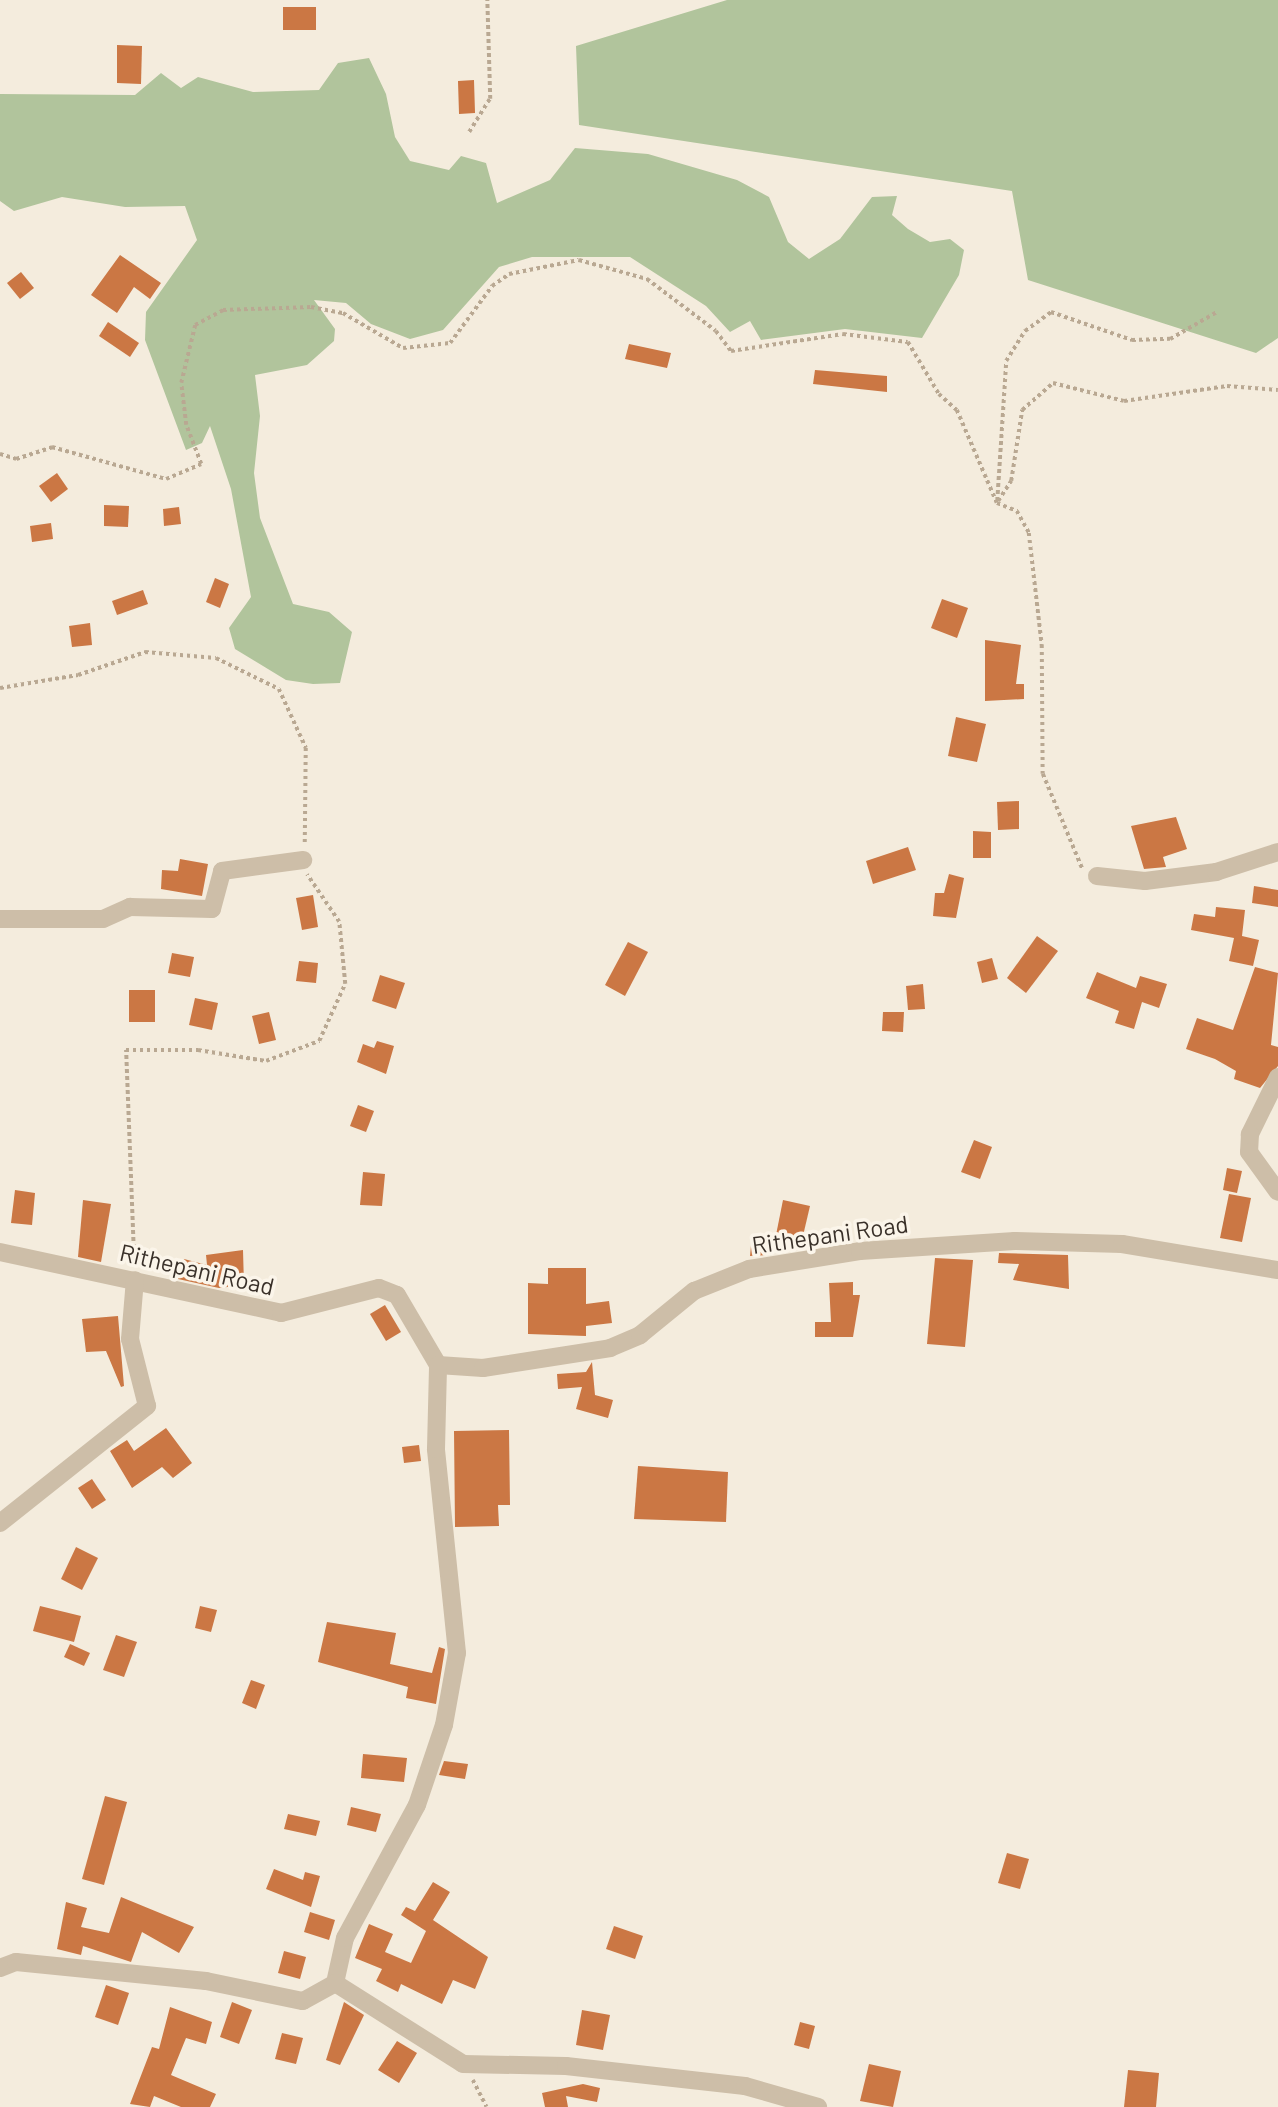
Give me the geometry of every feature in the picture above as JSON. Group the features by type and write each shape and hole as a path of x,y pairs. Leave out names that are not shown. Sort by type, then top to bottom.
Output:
{"street":[{"path":"1097,876 1145,881 1216,872 1278,852"},
{"path":"0,919 103,919 130,907 212,909 222,871 303,860"},
{"path":"1278,1077 1250,1134 1249,1152 1278,1192"},
{"name":"Rithepani Road","path":"0,1252 281,1313 379,1287 397,1295 439,1365 483,1368 610,1348 640,1335 694,1291 749,1269 860,1251 1015,1241 1122,1244 1278,1270"},
{"path":"0,1523 147,1406 130,1339 135,1280"},
{"path":"0,1968 16,1962 206,1980 303,2001 335,1983 345,1938 417,1805 444,1724 457,1653 436,1449 439,1365"},
{"path":"335,1983 463,2064 566,2066 745,2086 818,2107"}],"path":[{"path":"469,132 490,99 487,0"},
{"path":"0,454 16,459 52,447 166,479 201,464 186,425 181,383 195,325 223,310 311,307 343,313 402,348 450,343 492,286 509,274 579,260 647,279 716,331 731,351 843,334 908,342 939,394 957,410 997,503 1017,511 1029,533 1042,645 1042,774 1078,868 1097,876"},
{"path":"997,503 1006,361 1025,331 1051,312 1132,340 1170,339 1217,312"},
{"path":"997,503 1011,481 1022,410 1053,383 1125,401 1227,386 1278,390"},
{"path":"463,2064 487,2107"}],"green space":[{"path":"727,0 1278,0 1278,338 1256,353 1028,280 1012,191 579,125 576,46"},
{"path":"369,58 386,94 395,137 410,161 449,170 461,156 486,163 497,203 550,180 575,148 648,154 737,180 769,197 788,242 809,259 840,239 872,197 897,196 892,215 908,229 930,242 950,239 964,250 959,275 922,338 845,329 761,340 750,321 730,332 706,306 630,257 532,257 499,267 443,330 410,339 371,324 346,303 314,300 335,329 334,341 307,365 255,375 260,416 254,473 260,518 293,604 329,612 352,632 340,683 313,684 286,680 235,649 229,628 251,597 231,489 210,426 202,443 186,450 145,340 146,312 197,240 185,206 125,207 62,197 14,211 0,201 0,94 135,95 161,73 181,88 198,77 253,92 319,90 338,63"}],"building":[{"path":"283,7 316,7 316,30 283,30"},
{"path":"117,45 142,46 141,84 117,83"},
{"path":"474,80 475,113 459,114 458,81"},
{"path":"120,255 161,283 150,299 134,287 117,313 91,295"},
{"path":"21,272 34,288 20,299 7,283"},
{"path":"108,322 139,343 130,357 99,336"},
{"path":"629,344 671,353 667,368 625,359"},
{"path":"815,370 887,376 887,392 813,384"},
{"path":"57,473 68,489 51,502 39,486"},
{"path":"104,505 129,506 128,527 104,526"},
{"path":"179,507 181,524 164,526 163,509"},
{"path":"51,523 53,539 32,542 30,526"},
{"path":"215,578 229,584 220,608 206,602"},
{"path":"143,590 148,604 117,615 112,601"},
{"path":"942,599 968,608 957,638 931,628"},
{"path":"90,623 92,645 72,647 69,626"},
{"path":"985,640 1021,645 1016,684 1024,684 1024,699 985,701"},
{"path":"956,717 986,724 977,762 948,756"},
{"path":"1019,801 1019,829 998,830 997,802"},
{"path":"1176,817 1187,849 1163,857 1166,867 1144,869 1131,826"},
{"path":"973,831 991,832 991,858 973,858"},
{"path":"908,847 916,870 873,884 866,861"},
{"path":"180,859 208,864 202,896 161,889 162,870 178,871"},
{"path":"949,874 964,878 956,918 933,916 935,893 944,893"},
{"path":"1254,886 1278,890 1278,907 1252,903"},
{"path":"313,895 318,927 302,930 296,898"},
{"path":"1216,907 1245,910 1242,936 1259,940 1253,966 1229,961 1234,938 1191,930 1194,914 1215,917"},
{"path":"1037,936 1058,951 1026,993 1007,978"},
{"path":"628,942 648,952 625,996 605,985"},
{"path":"172,953 194,957 190,977 168,973"},
{"path":"992,958 998,979 982,983 977,962"},
{"path":"299,961 318,963 316,983 296,981"},
{"path":"1255,967 1278,973 1271,1045 1278,1047 1278,1066 1260,1088 1234,1079 1236,1071 1215,1059 1186,1049 1197,1018 1233,1030"},
{"path":"1097,972 1136,988 1140,976 1167,984 1159,1008 1142,1002 1134,1029 1115,1023 1119,1011 1086,998"},
{"path":"380,975 405,983 396,1009 372,1001"},
{"path":"923,984 925,1009 908,1010 906,986"},
{"path":"129,990 155,990 155,1022 129,1022"},
{"path":"195,998 218,1003 212,1030 189,1025"},
{"path":"269,1012 276,1040 259,1044 252,1016"},
{"path":"883,1012 904,1012 903,1032 882,1031"},
{"path":"377,1041 394,1046 386,1074 357,1062 363,1044 374,1048"},
{"path":"358,1105 374,1111 366,1132 350,1126"},
{"path":"974,1140 992,1147 980,1179 961,1172"},
{"path":"1227,1168 1242,1171 1237,1193 1223,1190"},
{"path":"363,1172 385,1174 382,1206 360,1205"},
{"path":"15,1190 35,1193 32,1225 11,1223"},
{"path":"1229,1194 1251,1198 1242,1242 1220,1238"},
{"path":"83,1200 111,1204 101,1262 78,1257"},
{"path":"783,1200 810,1206 802,1240 776,1235"},
{"path":"752,1235 768,1237 766,1255 750,1256"},
{"path":"243,1250 244,1285 219,1288 178,1279 184,1259 207,1265 206,1255"},
{"path":"999,1253 1068,1255 1069,1289 1013,1280 1019,1264 998,1263"},
{"path":"935,1258 973,1260 965,1347 927,1344"},
{"path":"548,1268 586,1268 586,1304 609,1301 612,1323 586,1326 586,1336 528,1334 528,1283 548,1284"},
{"path":"853,1282 853,1295 860,1295 853,1337 815,1337 815,1322 831,1322 829,1283"},
{"path":"385,1305 401,1332 386,1341 370,1314"},
{"path":"118,1316 124,1386 121,1387 106,1351 86,1352 82,1319"},
{"path":"592,1362 595,1395 613,1400 608,1418 576,1409 582,1387 558,1389 557,1374 586,1372"},
{"path":"166,1428 192,1463 173,1478 162,1467 132,1488 110,1451 127,1440 134,1451"},
{"path":"509,1430 510,1505 498,1505 499,1526 455,1527 454,1431"},
{"path":"419,1445 421,1461 404,1463 402,1447"},
{"path":"638,1466 728,1472 726,1522 634,1519"},
{"path":"92,1479 106,1500 92,1509 78,1488"},
{"path":"76,1547 98,1558 82,1590 61,1579"},
{"path":"40,1606 81,1616 74,1642 33,1631"},
{"path":"200,1606 217,1610 211,1632 195,1628"},
{"path":"327,1622 396,1633 390,1664 432,1673 439,1647 445,1649 436,1704 406,1698 408,1687 318,1662"},
{"path":"116,1635 137,1642 124,1677 103,1670"},
{"path":"70,1644 90,1653 84,1666 64,1657"},
{"path":"251,1680 265,1685 256,1709 242,1703"},
{"path":"363,1754 407,1758 404,1782 361,1778"},
{"path":"444,1761 468,1764 465,1779 439,1775"},
{"path":"105,1796 127,1802 104,1885 82,1879"},
{"path":"351,1807 381,1814 376,1832 347,1825"},
{"path":"288,1814 320,1821 316,1836 284,1829"},
{"path":"1007,1853 1029,1859 1020,1889 998,1883"},
{"path":"274,1869 303,1880 305,1872 320,1876 311,1907 266,1889"},
{"path":"433,1882 450,1892 433,1920 488,1957 475,1989 453,1980 442,2004 401,1984 398,1992 376,1981 382,1969 355,1958 369,1924 393,1934 385,1952 411,1963 426,1931 401,1915 406,1907 415,1911"},
{"path":"121,1897 194,1927 179,1953 142,1932 131,1962 83,1946 81,1955 57,1949 66,1902 87,1908 81,1927 109,1933"},
{"path":"310,1912 335,1920 329,1940 304,1932"},
{"path":"614,1926 643,1936 635,1959 606,1949"},
{"path":"284,1951 306,1957 300,1979 278,1973"},
{"path":"106,1985 129,1993 118,2025 95,2017"},
{"path":"232,2002 252,2010 239,2044 220,2037"},
{"path":"344,2002 364,2015 340,2065 326,2060"},
{"path":"170,2007 212,2022 206,2044 186,2038 171,2075 216,2094 210,2107 181,2107 154,2096 150,2107 130,2104 152,2047 159,2049"},
{"path":"582,2010 610,2015 603,2050 576,2045"},
{"path":"800,2022 815,2026 809,2049 794,2045"},
{"path":"282,2033 303,2038 296,2064 275,2059"},
{"path":"397,2041 417,2053 399,2083 378,2070"},
{"path":"869,2064 901,2071 893,2107 860,2101"},
{"path":"1128,2070 1159,2073 1156,2107 1124,2107"},
{"path":"583,2084 600,2088 597,2102 566,2096 568,2107 545,2107 542,2093"}]}
